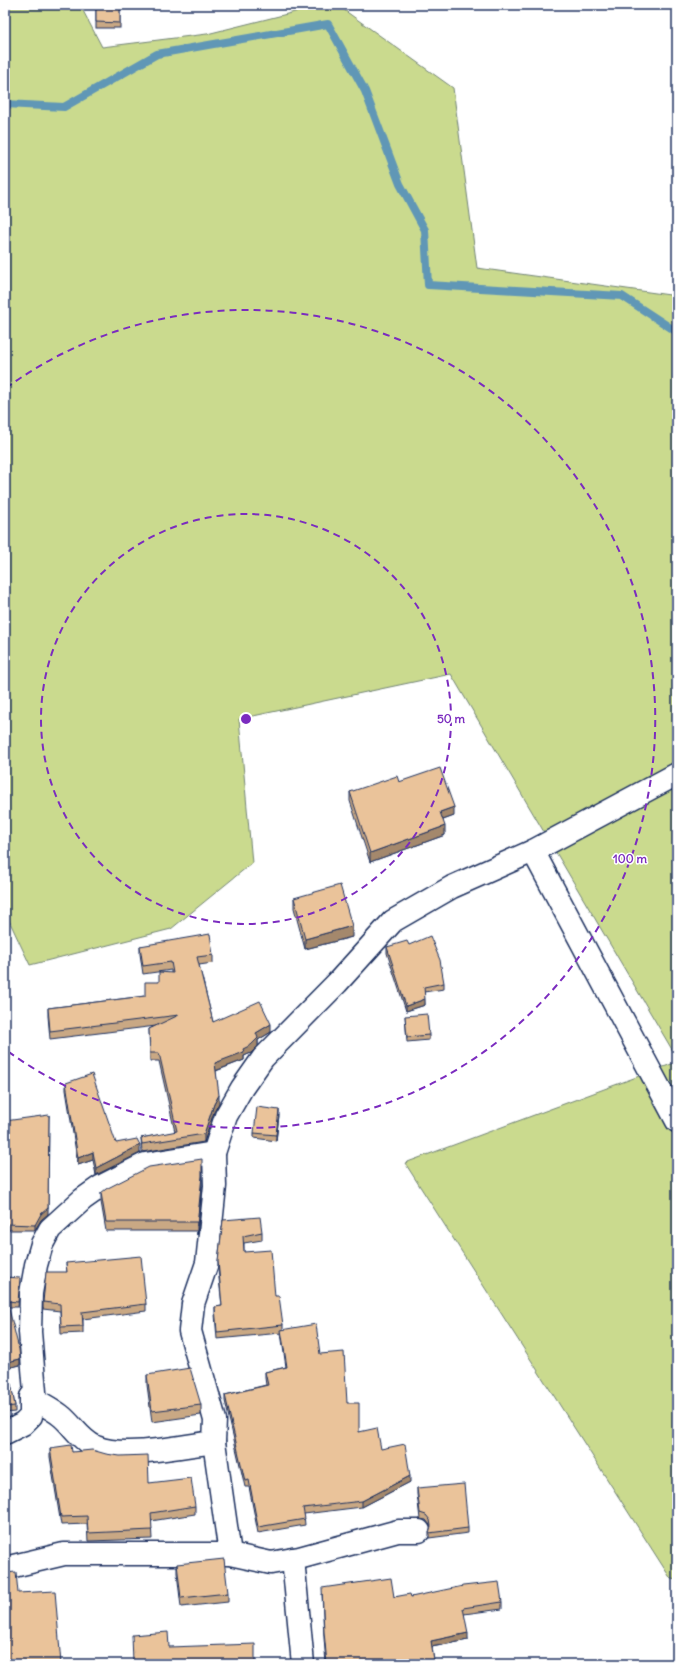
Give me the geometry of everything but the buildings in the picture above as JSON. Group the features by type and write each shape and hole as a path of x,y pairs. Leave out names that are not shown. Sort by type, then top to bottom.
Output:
{"street":[{"path":"230,1554 214,1442 215,1420 190,1331 193,1304 207,1263 215,1186 214,1153 226,1116 242,1088 263,1058 337,983 392,920 452,887 532,851 677,774"},
{"path":"532,851 677,1121"},
{"path":"5,1433 23,1424 31,1416 31,1397 35,1392 30,1332 31,1293 42,1244 50,1229 83,1199 100,1188 145,1164 214,1153"},
{"path":"31,1397 60,1415 88,1442 96,1447 108,1451 129,1452 214,1442"},
{"path":"5,1568 64,1554 230,1554 271,1562 293,1559 392,1532 419,1531"},
{"path":"293,1559 303,1664"}],"green space":[{"path":"5,5 80,5 102,47 207,34 323,5 337,5 453,88 477,268 677,296 677,1058 451,674 239,719 252,863 171,929 30,965 5,912"},
{"path":"677,1062 677,1580 671,1579 405,1163"}],"waterway":[{"path":"5,104 64,107 157,54 328,24 365,91 400,184 425,230 428,285 622,296 677,332"}]}
